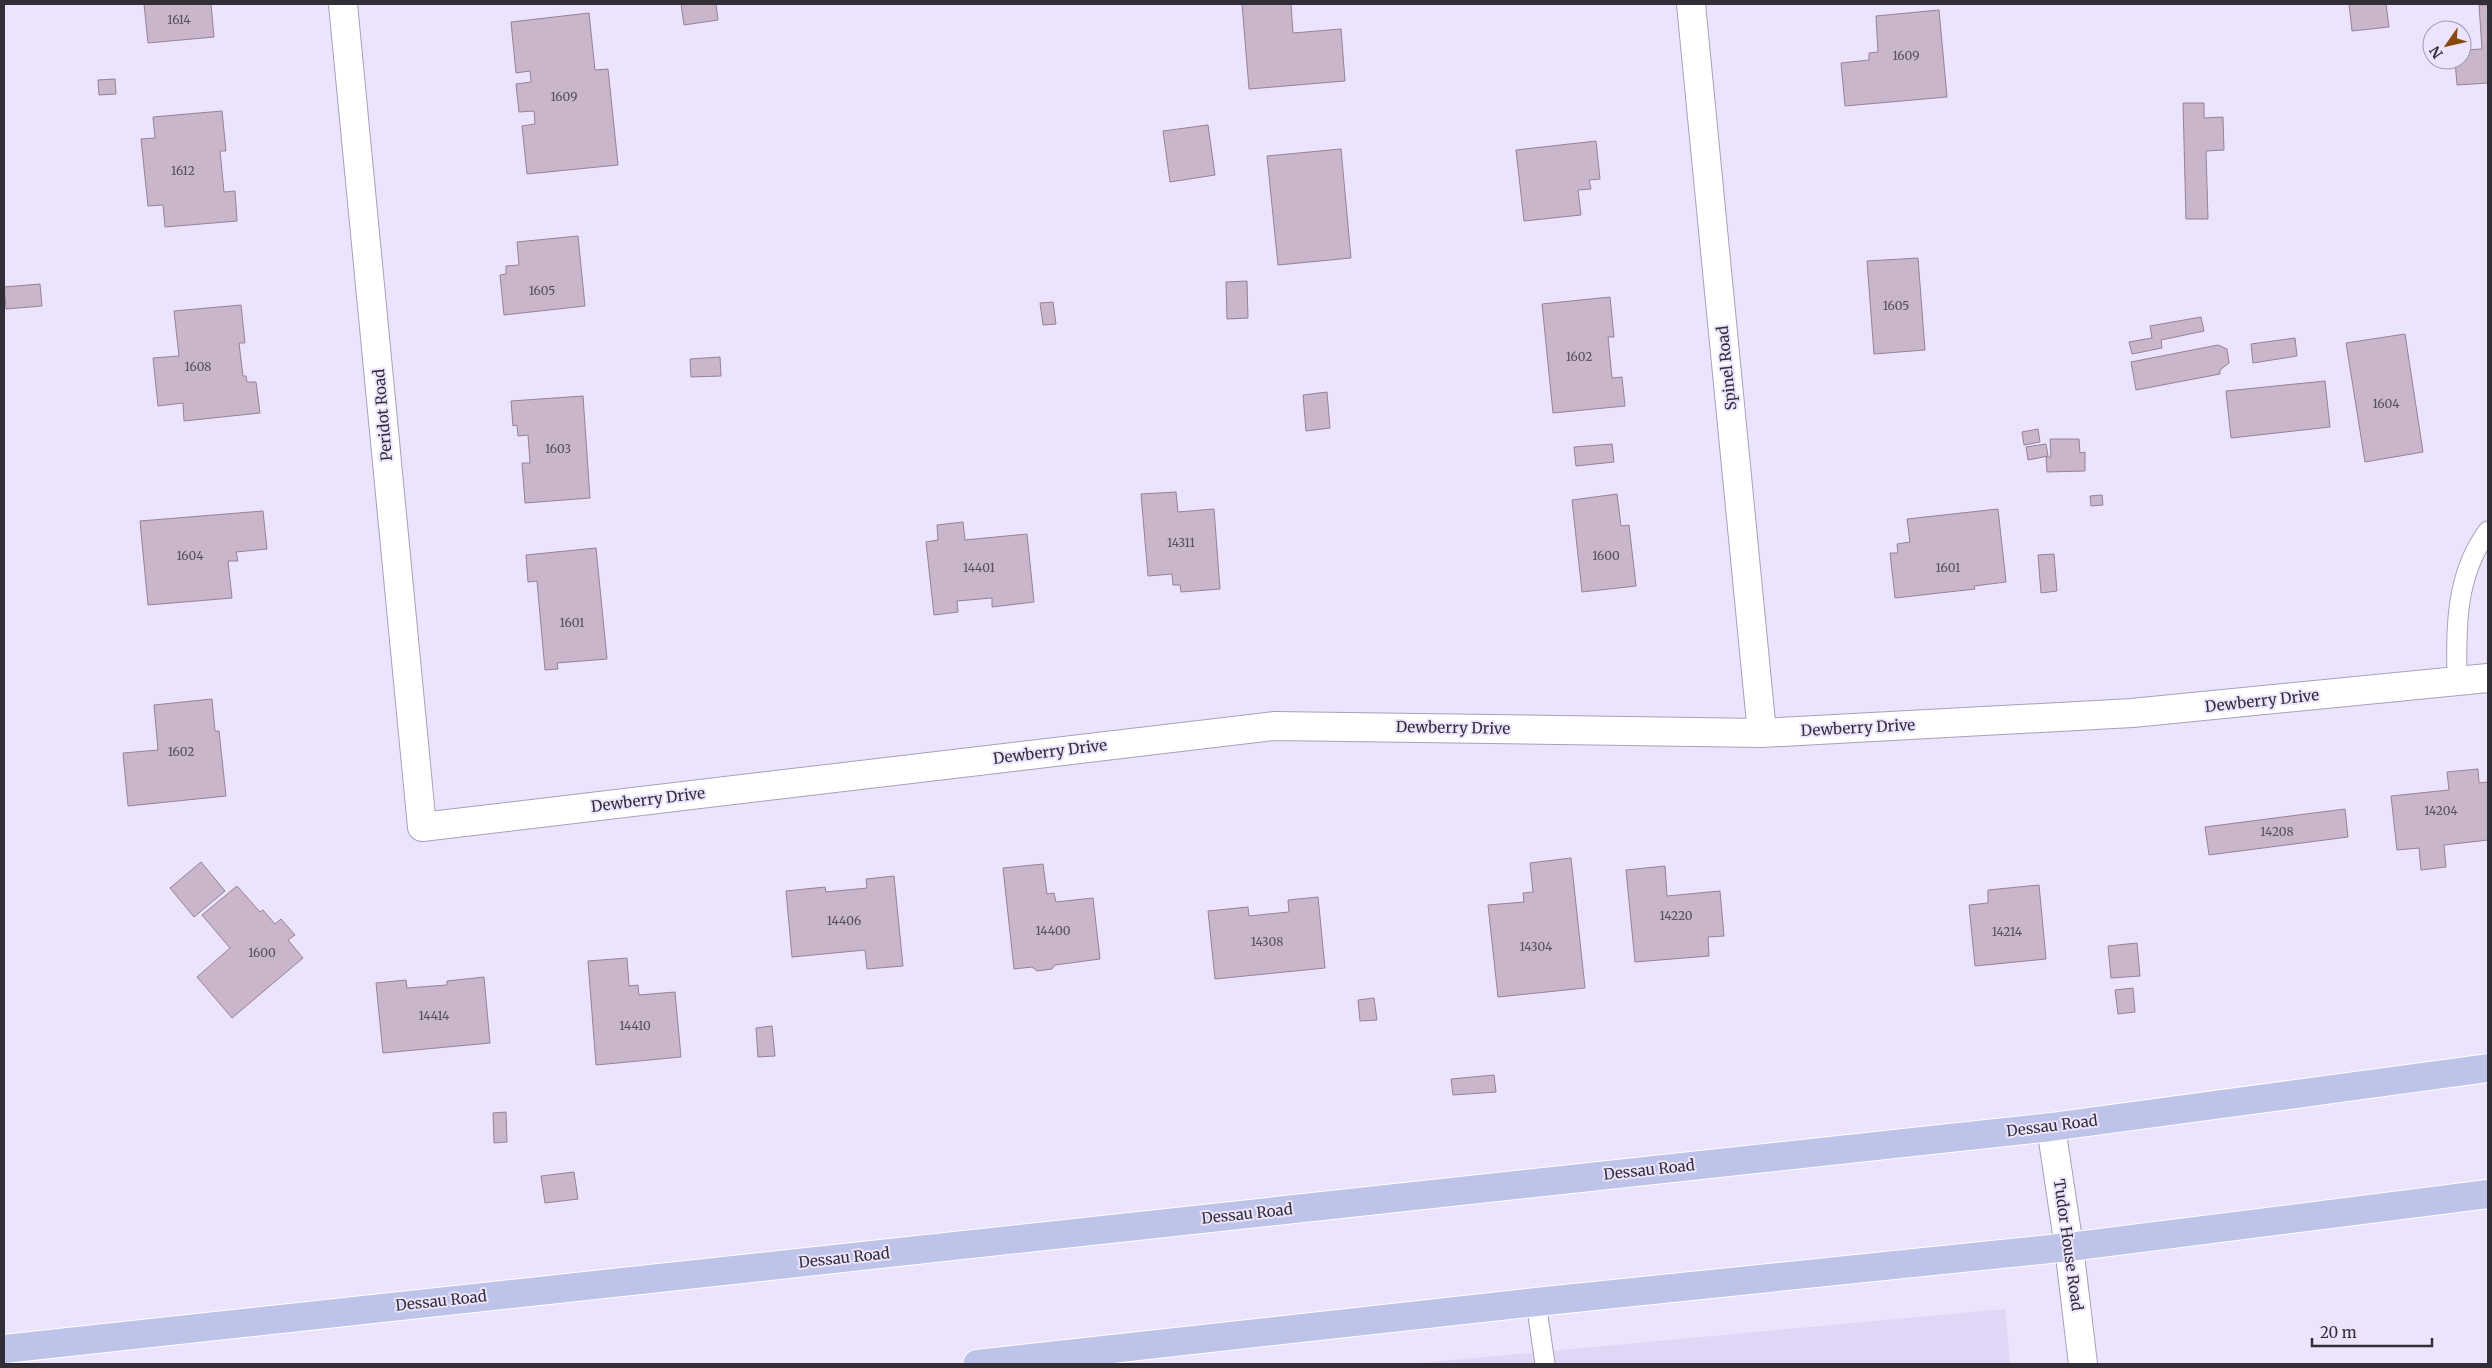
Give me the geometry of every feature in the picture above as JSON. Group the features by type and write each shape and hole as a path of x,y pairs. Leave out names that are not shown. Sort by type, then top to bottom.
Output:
{"main road":[{"name":"Dessau Road","path":"4,1349 2051,1127 2488,1068"},
{"path":"977,1364 1536,1302 2069,1246 2488,1194"}],"street":[{"name":"Peridot Road","path":"344,4 422,827"},
{"name":"Spinel Road","path":"1691,4 1762,732"},
{"name":"Dewberry Drive","path":"422,827 1274,726 1762,732 2132,714 2488,678"},
{"name":"Tudor House Road","path":"2051,1127 2069,1246 2083,1364"}],"lane":[{"path":"2457,682 2456,636 2459,595 2469,568 2488,531"},
{"path":"1536,1302 1545,1364"}],"shaded area":[{"path":"2005,1309 2010,1364 1409,1364"}],"building":[{"path":"144,4 211,4 214,37 148,43"},
{"path":"681,4 716,4 718,20 684,25"},
{"path":"1242,4 1291,4 1293,33 1341,29 1345,81 1249,89"},
{"path":"2349,4 2386,4 2389,27 2352,31"},
{"path":"2479,5 2488,5 2488,83 2457,85 2456,70 2472,70 2472,50 2482,49"},
{"path":"1939,10 1947,97 1845,106 1841,63 1869,60 1869,53 1878,52 1876,16"},
{"path":"589,13 595,70 608,69 618,165 527,174 522,126 535,124 534,111 519,112 516,84 531,82 530,71 516,73 511,22"},
{"path":"115,79 116,94 99,95 98,80"},
{"path":"2183,103 2204,103 2204,118 2223,117 2224,150 2206,151 2208,219 2186,219"},
{"path":"222,111 226,151 220,151 224,192 235,191 237,221 165,227 163,205 148,206 141,139 155,138 153,117"},
{"path":"1208,125 1215,175 1170,182 1163,131"},
{"path":"1596,141 1600,179 1589,180 1591,189 1578,190 1581,215 1524,221 1516,150"},
{"path":"1341,149 1351,258 1278,265 1267,156"},
{"path":"578,236 585,306 504,315 500,275 506,274 506,266 519,265 517,242"},
{"path":"1918,258 1925,350 1874,354 1867,261"},
{"path":"1247,281 1248,318 1227,319 1226,282"},
{"path":"40,284 42,306 6,309 4,287"},
{"path":"1610,297 1614,337 1608,337 1612,378 1622,377 1625,406 1553,413 1542,304"},
{"path":"1053,302 1056,324 1043,325 1040,303"},
{"path":"241,305 245,343 239,343 243,376 246,376 247,382 256,382 260,413 184,421 183,403 158,406 153,358 179,356 174,311"},
{"path":"2201,317 2204,331 2161,340 2162,348 2132,354 2129,342 2152,338 2150,326"},
{"path":"2405,334 2423,452 2365,462 2346,343"},
{"path":"2295,338 2297,356 2253,363 2251,344"},
{"path":"2218,345 2227,349 2229,363 2220,370 2220,374 2136,390 2131,362"},
{"path":"720,357 721,376 691,377 690,359"},
{"path":"2325,381 2330,427 2231,438 2226,391"},
{"path":"1327,392 1330,428 1306,431 1303,395"},
{"path":"583,396 590,498 525,503 522,463 530,463 528,435 518,436 517,425 513,426 511,401"},
{"path":"2038,429 2040,442 2024,445 2022,432"},
{"path":"2050,439 2079,439 2080,453 2085,452 2085,471 2047,472 2046,457 2051,457"},
{"path":"1612,444 1614,462 1576,466 1574,447"},
{"path":"2046,444 2048,456 2028,460 2026,447"},
{"path":"1176,492 1178,512 1214,509 1220,589 1181,592 1180,585 1173,585 1172,574 1148,576 1141,494"},
{"path":"1617,494 1621,526 1629,525 1636,586 1582,592 1572,500"},
{"path":"2102,495 2103,505 2091,506 2090,496"},
{"path":"1998,509 2006,582 1974,586 1975,589 1895,598 1890,553 1898,553 1897,544 1910,542 1907,519"},
{"path":"263,511 267,549 236,552 238,561 228,561 232,598 148,605 140,521"},
{"path":"963,522 965,540 1027,534 1034,602 992,607 992,598 957,601 958,612 934,615 926,542 938,540 937,525"},
{"path":"596,548 607,659 557,663 558,669 545,670 537,581 528,582 526,555"},
{"path":"2054,554 2057,591 2041,593 2038,555"},
{"path":"212,699 215,731 219,731 226,796 128,806 123,753 158,750 154,705"},
{"path":"2478,769 2479,783 2488,782 2488,840 2444,845 2446,867 2421,870 2419,848 2397,850 2391,796 2449,790 2447,772"},
{"path":"2345,809 2348,837 2209,855 2205,827"},
{"path":"1571,858 1585,988 1498,997 1488,905 1524,902 1523,893 1533,892 1530,863"},
{"path":"201,862 225,891 194,917 170,888"},
{"path":"1043,864 1047,894 1054,893 1056,902 1093,898 1100,959 1055,965 1052,969 1037,971 1032,967 1014,969 1003,868"},
{"path":"1665,866 1667,896 1720,891 1724,936 1708,937 1709,956 1635,962 1626,870"},
{"path":"894,876 903,966 867,969 865,950 792,957 786,891 825,887 826,892 867,888 866,879"},
{"path":"2039,885 2046,959 1975,966 1969,905 1988,903 1988,890"},
{"path":"237,886 260,912 263,910 275,924 281,919 295,935 288,940 303,958 232,1018 197,977 230,948 202,915"},
{"path":"1318,897 1325,968 1215,979 1208,911 1248,907 1249,916 1289,912 1288,900"},
{"path":"2137,943 2140,976 2111,978 2108,946"},
{"path":"627,958 629,986 638,985 639,995 675,992 681,1057 596,1065 588,961"},
{"path":"484,977 490,1043 383,1053 376,983 406,980 407,988 447,985 447,981"},
{"path":"2133,988 2135,1012 2118,1014 2115,990"},
{"path":"1374,998 1377,1020 1360,1021 1358,1000"},
{"path":"772,1026 775,1056 758,1057 756,1028"},
{"path":"1494,1075 1496,1092 1453,1095 1451,1079"},
{"path":"506,1112 507,1142 494,1143 493,1113"},
{"path":"574,1172 578,1199 545,1203 541,1176"}]}
